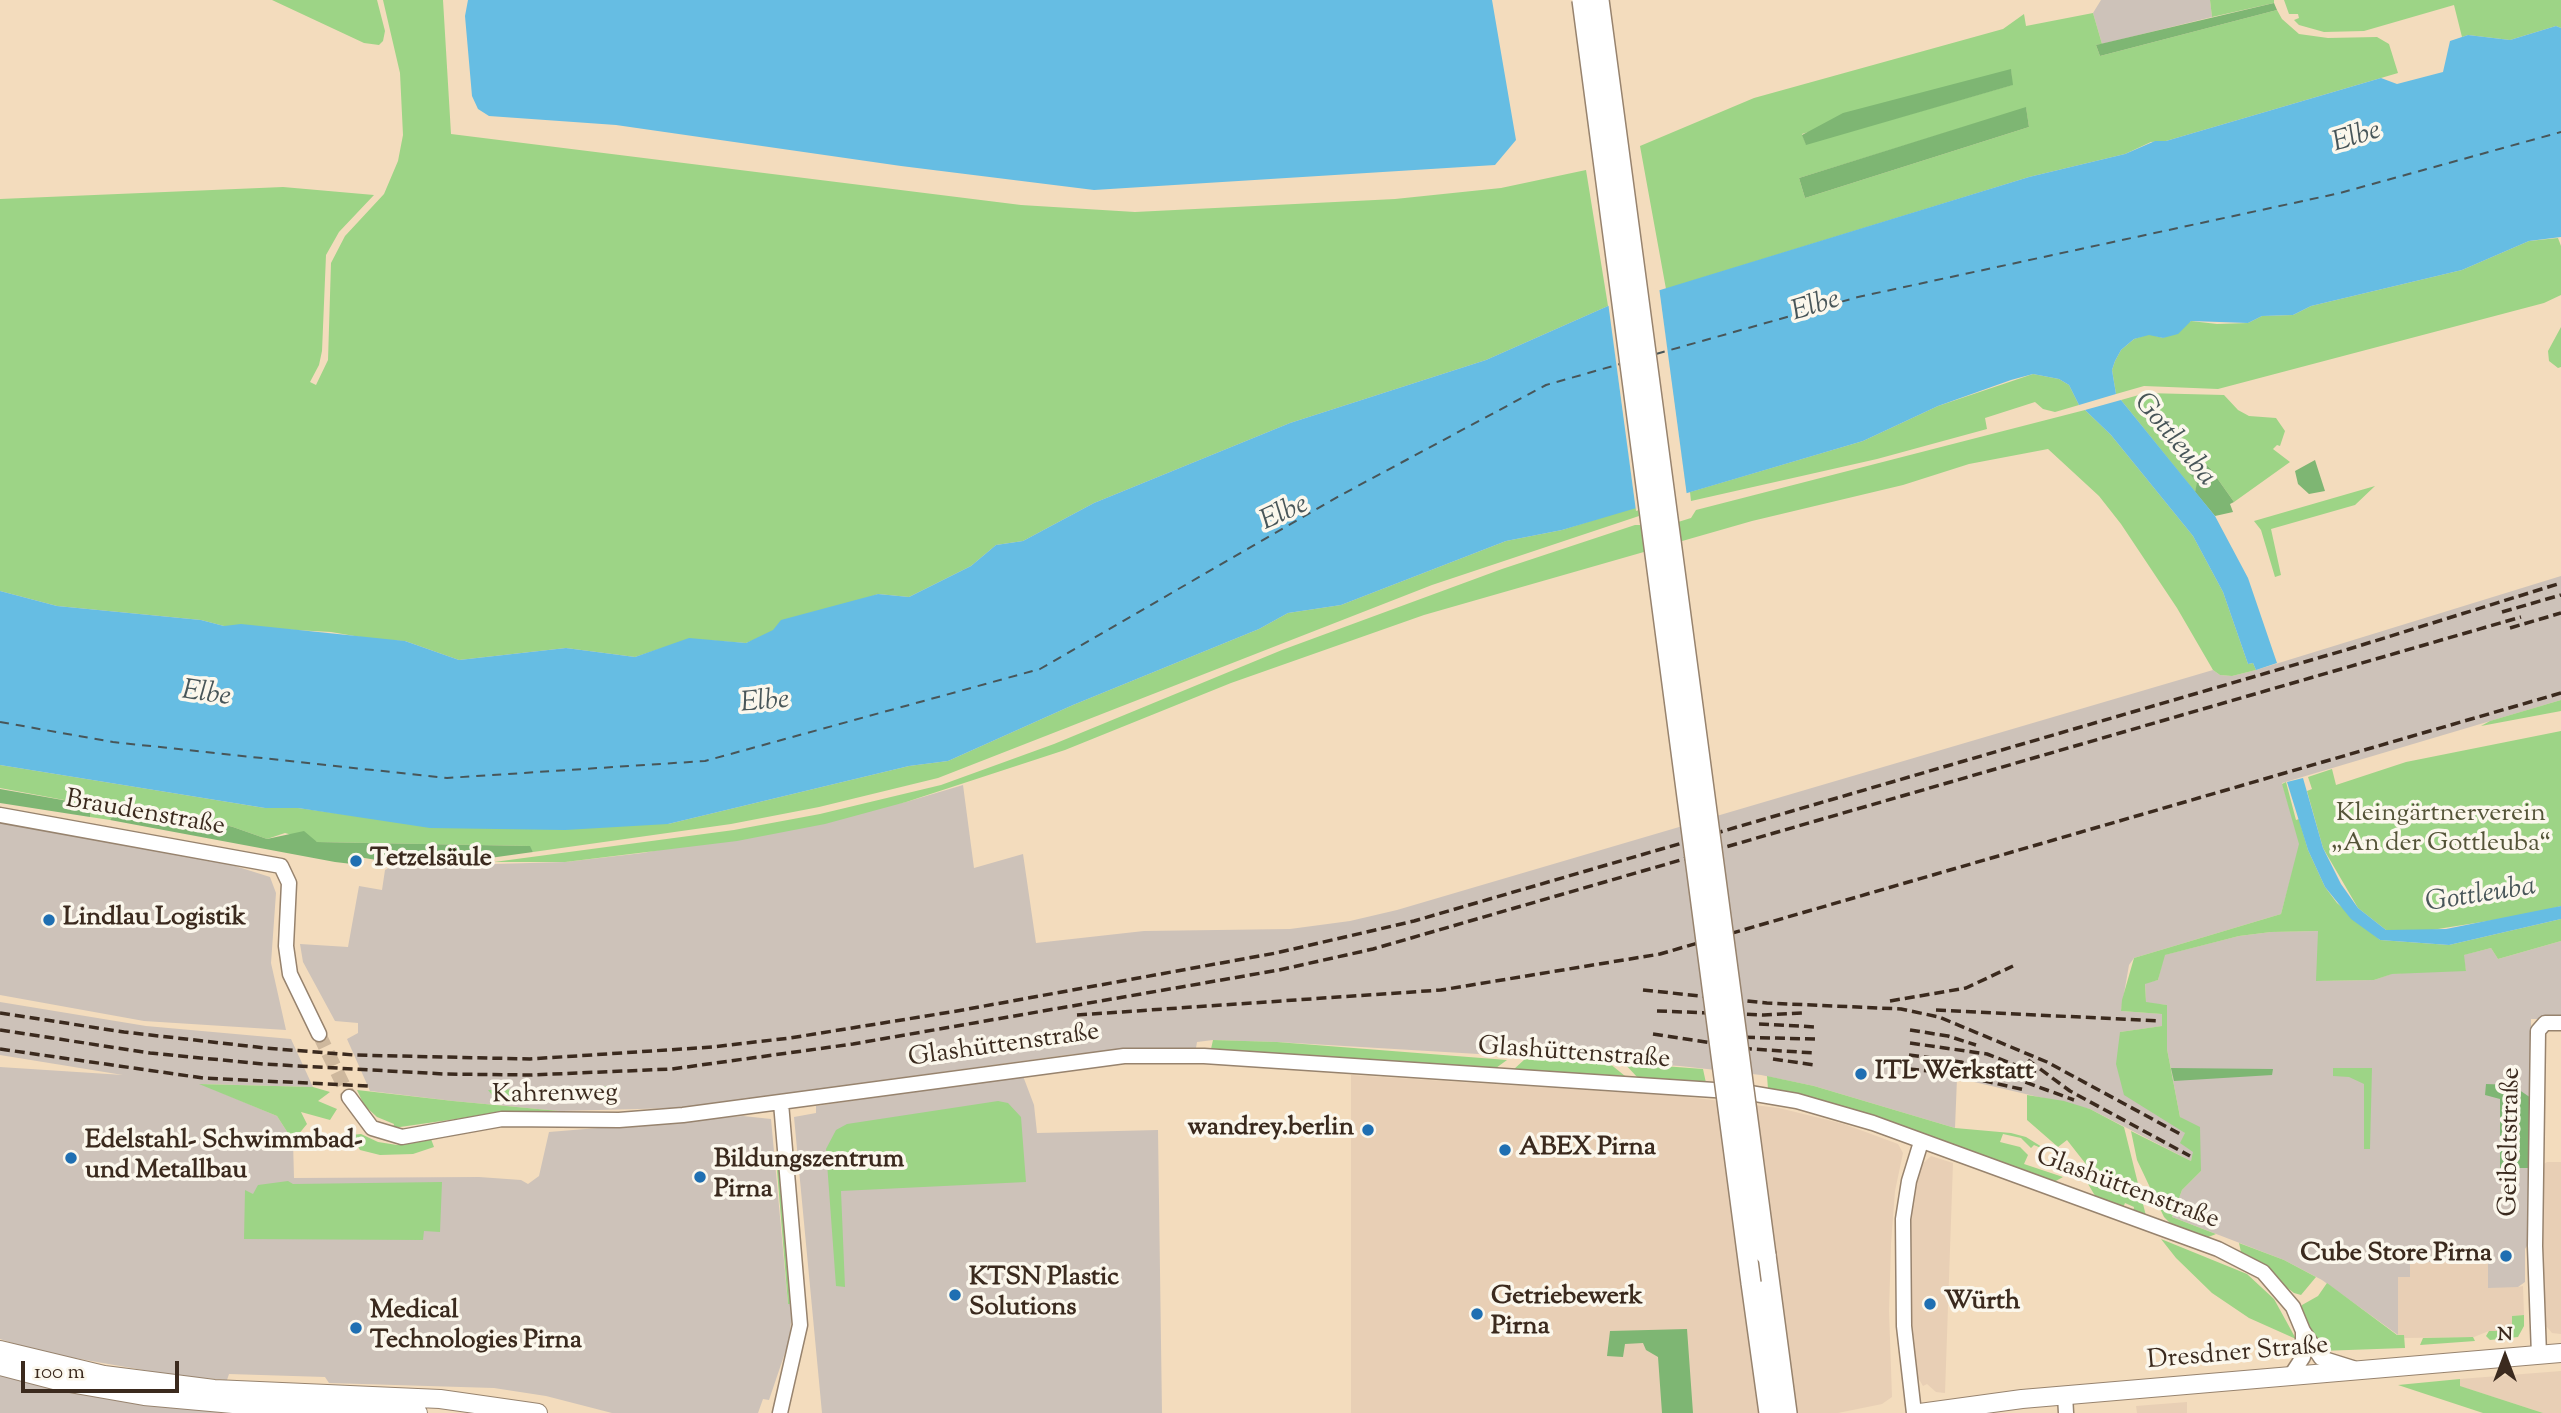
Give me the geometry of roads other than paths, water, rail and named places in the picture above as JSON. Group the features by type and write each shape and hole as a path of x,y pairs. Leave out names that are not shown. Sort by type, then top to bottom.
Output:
{"highway":[{"path":"1582,0 1769,1413"},
{"path":"1599,0 1787,1413"}],"main road":[{"path":"0,1350 104,1375 214,1389 440,1399 538,1413"},
{"name":"Dresdner Straße","path":"1920,1413 2066,1404 2290,1377 2561,1353"},
{"path":"0,1366 58,1381 144,1396 253,1406 418,1413"}],"street":[{"name":"Braudenstraße","path":"0,815 106,832 281,866 289,883 286,946 290,974 319,1034"},
{"name":"Geibeltstraße","path":"2539,1355 2535,1257 2538,1031 2542,1025 2556,1023"},
{"name":"Glashüttenstraße","path":"781,1103 1076,1060 1124,1056 1204,1056 1744,1092 1834,1111 2218,1249 2263,1272 2293,1307 2303,1331 2321,1358 2361,1370"},
{"name":"Kahrenweg","path":"349,1097 372,1128 402,1137 502,1119 642,1119 781,1103"},
{"path":"780,1413 800,1325 781,1103"},
{"path":"1914,1413 1904,1326 1903,1219 1909,1181 1921,1142"},
{"path":"2290,1377 2303,1357 2303,1331"},
{"path":"773,1413 787,1383"}],"water":[{"path":"468,0 1492,0 1516,140 1495,165 1094,190 901,166 616,125 489,116 478,109 472,96 465,16"},
{"name":"Elbe","path":"2556,26 2561,28 2561,237 2529,241 2462,270 2311,306 2293,315 2262,316 2248,323 2191,321 2178,334 2163,338 2149,335 2134,339 2121,350 2112,370 2116,394 2079,405 2069,385 2059,379 2033,374 1938,406 1863,441 1562,530 1506,541 1341,605 1288,613 1259,629 1073,705 948,761 909,766 668,824 565,830 430,828 298,808 265,808 0,765 0,591 57,606 201,620 224,626 241,624 405,641 459,660 566,648 635,657 689,638 746,643 773,630 781,620 878,594 909,597 971,566 996,545 1023,541 1094,503 1290,423 1486,360 1608,306 2029,177 2125,154 2155,141 2166,141 2381,78 2397,84 2443,72 2450,41 2468,35 2510,40"},
{"path":"2121,400 2215,516 2248,578 2277,663 2256,670 2253,663 2248,664 2223,592 2193,536 2111,435 2085,410"},
{"path":"2303,778 2323,848 2341,884 2358,908 2386,930 2446,929 2561,906 2561,919 2449,945 2380,940 2351,919 2325,887 2308,850 2287,782"}],"tunnel":[{"path":"319,1034 349,1097"}],"railway":[{"path":"0,1013 124,1032 265,1048 354,1055 530,1059 712,1047 790,1038 957,1011 1276,953 1414,921 2349,649 2561,583"},
{"path":"2502,612 2561,595"},
{"path":"2510,628 2561,613"},
{"path":"0,1030 150,1053 263,1064 444,1074 530,1075 672,1069 853,1044 1279,970 1373,949 2521,617"},
{"path":"1077,1015 1441,990 1660,954 2561,693"},
{"path":"1890,1001 1966,988 2013,966"},
{"path":"1643,990 1767,1003 1901,1009 1939,1017 2047,1062 2180,1134"},
{"path":"1936,1010 2160,1021"},
{"path":"1657,1011 1764,1015 1804,1013"},
{"path":"1759,1024 1816,1027"},
{"path":"1910,1030 1948,1036 1976,1045"},
{"path":"1653,1034 1751,1049 1815,1053"},
{"path":"1730,1037 1816,1039"},
{"path":"1910,1043 1987,1054 2036,1073"},
{"path":"0,1049 203,1078 368,1086"},
{"path":"1909,1055 1961,1062 1998,1072 2074,1100"},
{"path":"1773,1059 1815,1065"},
{"path":"2028,1060 2070,1091 2190,1156"},
{"path":"1909,1069 1949,1073 2025,1090"}],"place":[{"name":"Tetzelsäule","path":"356,861"},
{"name":"Lindlau Logistik","path":"49,920"},
{"name":"ITL Werkstatt","path":"1861,1074"},
{"name":"wandrey.berlin","path":"1368,1130"},
{"name":"ABEX Pirna","path":"1505,1150"},
{"name":"Edelstahl- Schwimmbad- und Metallbau","path":"71,1158"},
{"name":"Bildungszentrum Pirna","path":"700,1177"},
{"name":"Cube Store Pirna","path":"2506,1256"},
{"name":"KTSN Plastic Solutions","path":"955,1295"},
{"name":"Würth","path":"1930,1304"},
{"name":"Getriebewerk Pirna","path":"1477,1314"},
{"name":"Medical Technologies Pirna","path":"356,1328"}],"water label":[{"name":"Gottleuba","path":"2173,441"},
{"name":"Gottleuba","path":"2481,897"}],"park label":[{"name":"Kleingärtnerverein „An der Gottleuba“","path":"2441,831"}]}
